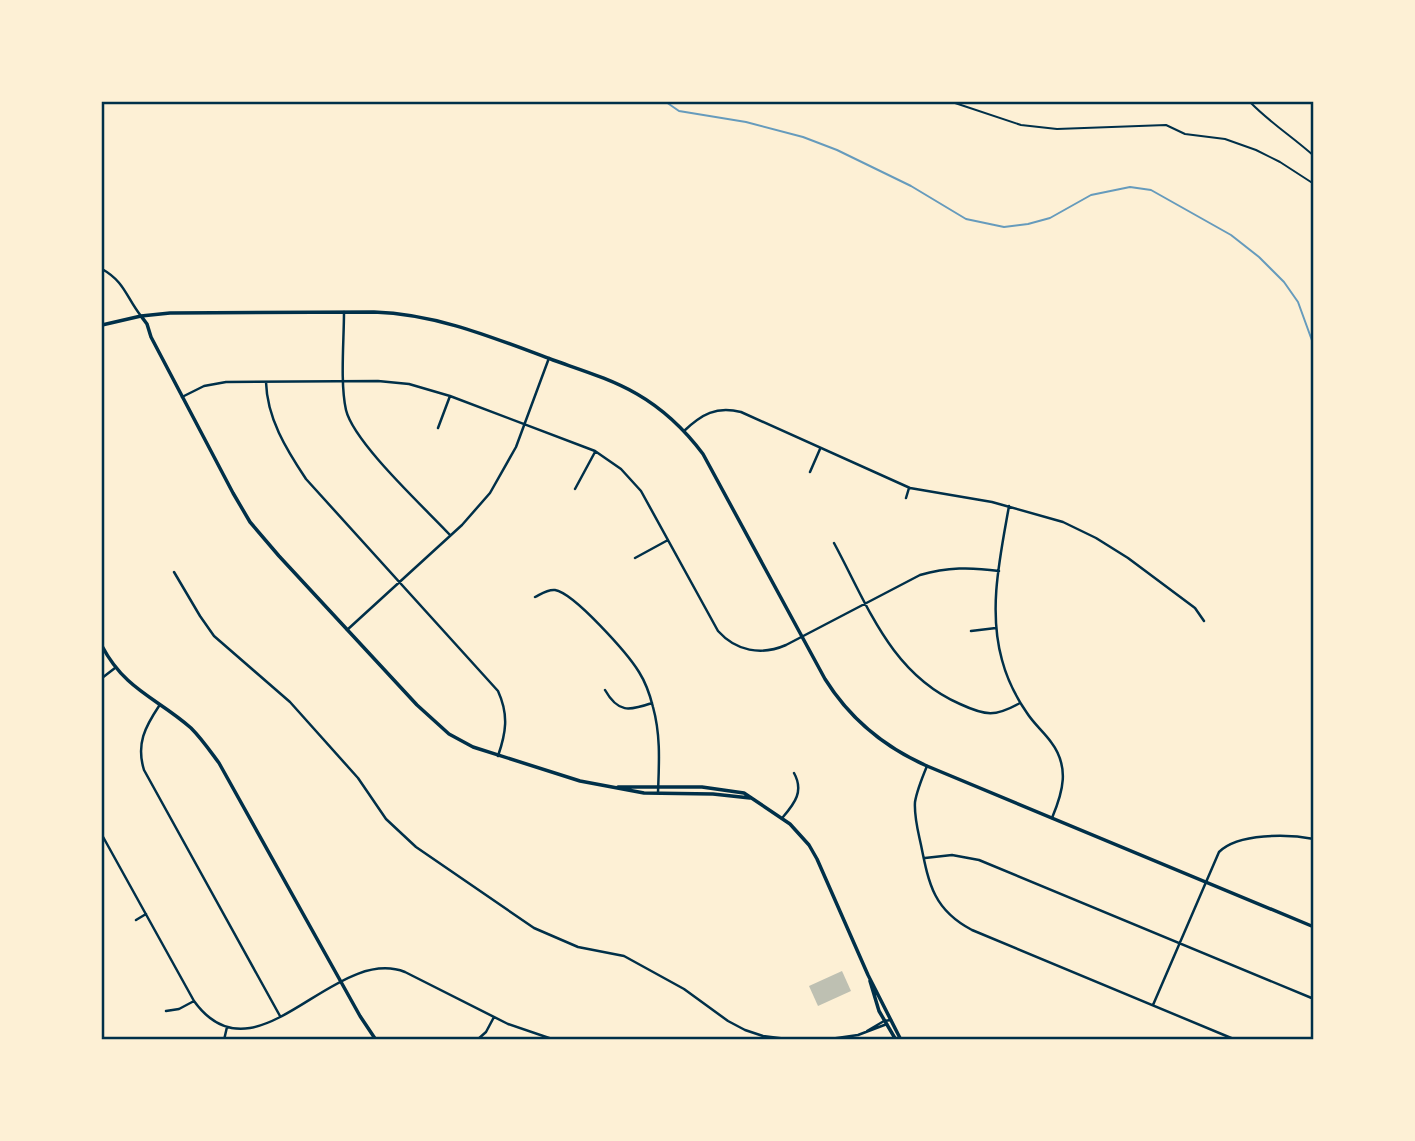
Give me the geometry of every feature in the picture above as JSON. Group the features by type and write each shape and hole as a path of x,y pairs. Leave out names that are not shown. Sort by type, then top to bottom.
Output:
{"street":[{"path":"102,269 125,289 147,324 151,337 250,522 434,722 459,740 498,756 580,781 626,791 750,798"},
{"path":"344,312 346,407 357,434 450,536"},
{"path":"102,325 141,316 180,313 389,312 432,318 468,328 615,383 666,414 684,431 714,471 830,687 857,719 887,745 927,766 1314,927"},
{"path":"347,630 479,507 513,454 549,358"},
{"path":"183,397 211,384 344,381 409,384 525,423 595,451 633,481 648,502 712,622 730,642 744,649 777,649 911,579 930,572 965,567 999,571"},
{"path":"266,382 270,415 299,469 498,691 505,707 506,724 498,756"},
{"path":"438,428 450,396"},
{"path":"684,431 705,414 721,409 741,412 909,488 1009,506 1063,522 1113,548 1195,608 1204,621"},
{"path":"810,472 820,448"},
{"path":"575,489 595,451"},
{"path":"906,498 909,488"},
{"path":"1009,506 995,599 996,628 1002,660 1020,703 1052,744 1060,760 1063,787 1052,818"},
{"path":"635,558 668,540"},
{"path":"834,543 896,656 916,677 932,690 985,714 1003,712 1020,703"},
{"path":"174,572 214,636 290,702 358,778 386,819 416,847 534,928 578,947 625,956 684,989 745,1030 795,1040"},
{"path":"535,597 554,590 573,600 629,658 644,681 652,703 659,742 658,793"},
{"path":"971,631 996,628"},
{"path":"102,646 115,668 130,684 190,728 206,744 376,1040"},
{"path":"102,678 115,668"},
{"path":"605,690 612,704 619,707 631,709 652,703"},
{"path":"159,706 142,739 141,757 144,770 280,1016"},
{"path":"927,766 915,804 915,818 934,895 945,910 961,924 1236,1040"},
{"path":"783,817 794,804 799,791 800,786 794,773"},
{"path":"616,788 658,786 730,789 744,793 783,817 813,852 898,1040"},
{"path":"102,835 194,1001 207,1017 227,1027 257,1027 372,968 396,968 523,1031 555,1040"},
{"path":"1153,1005 1215,857 1233,841 1298,837 1314,839"},
{"path":"924,859 952,855 979,860 1314,999"},
{"path":"136,920 146,914"},
{"path":"868,975 885,1023 898,1040"},
{"path":"166,1011 179,1009 194,1001"},
{"path":"477,1040 486,1032 494,1017"},
{"path":"823,1040 864,1032 891,1020"},
{"path":"224,1040 227,1027"}],"path":[{"path":"952,102 1021,124 1057,129 1166,125 1185,134 1224,139 1256,150 1314,184"},
{"path":"1250,102 1314,156"}],"building":[{"path":"842,971 851,991 818,1006 809,986"}],"waterway":[{"path":"666,102 679,111 746,122 803,137 837,150 911,186 966,219 1004,227 1050,218 1091,195 1130,187 1151,190 1231,235 1259,257 1284,282 1298,302 1314,346"}]}
